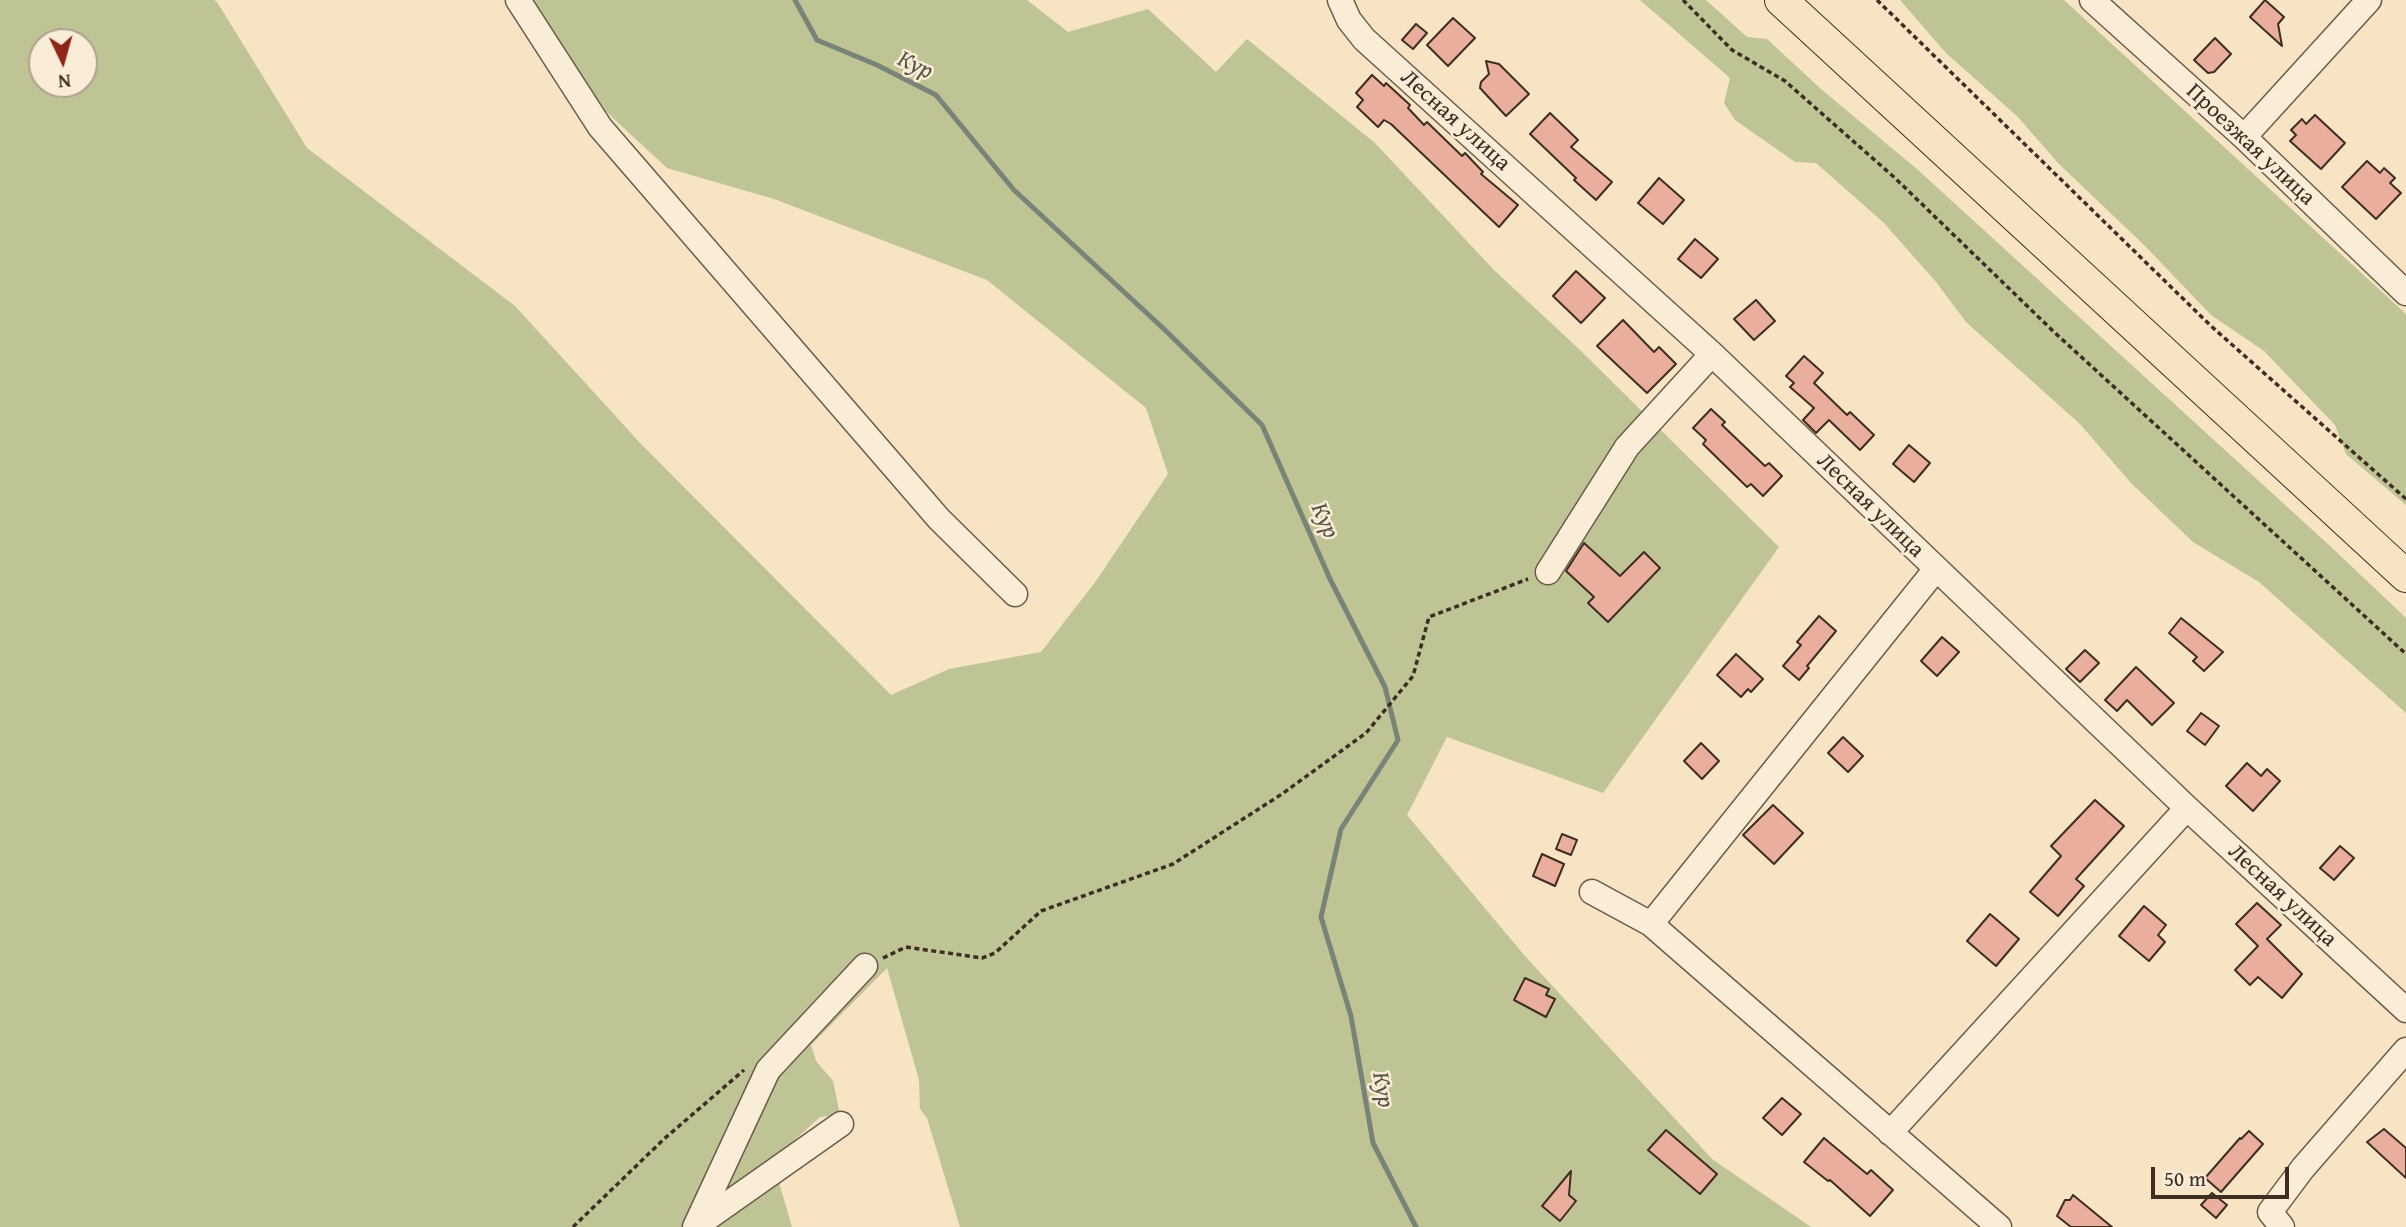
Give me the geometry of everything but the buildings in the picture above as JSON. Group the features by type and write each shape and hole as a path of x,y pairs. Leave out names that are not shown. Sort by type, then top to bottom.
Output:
{"main road":[{"path":"1781,0 2406,576"}],"street":[{"path":"518,0 600,127 939,519 1015,594"},
{"name":"Лесная улица","path":"1340,0 1349,20 1364,39 1712,354 2187,807 2406,1010"},
{"name":"Проезжая улица","path":"2092,0 2244,137 2406,293"},
{"path":"2244,137 2369,0"},
{"path":"1548,572 1627,447 1712,354"},
{"path":"1651,924 1936,569"},
{"path":"1890,1133 2187,807"},
{"path":"1592,892 1651,924 1999,1227"},
{"path":"696,1226 768,1070 865,966"},
{"path":"2281,1227 2270,1212 2303,1168 2406,1050"},
{"path":"696,1226 841,1124"}],"path":[{"path":"1683,0 1732,50 1785,82 1895,178 2054,332 2406,654"},
{"path":"1877,0 2211,326 2406,499"},
{"path":"865,966 906,947 982,958 995,953 1041,911 1173,864 1282,794 1366,733 1413,676 1429,617 1548,572"},
{"path":"573,1227 664,1139 748,1066"}],"green space":[{"path":"0,0 217,2 307,148 515,306 641,444 891,695 949,669 1041,652 1096,581 1168,474 1146,408 987,280 774,199 667,168 547,57 526,0 1027,0 1068,32 1148,9 1216,72 1247,39 1375,143 1494,270 1579,349 1779,547 1603,793 1447,737 1407,815 1524,955 1712,1159 1811,1227 960,1227 927,1118 920,1109 919,1080 887,968 811,1045 816,1061 833,1081 840,1115 820,1117 775,1158 792,1227 0,1227"},
{"path":"1640,0 1706,0 1747,37 1767,39 1821,89 1918,170 2329,545 2406,618 2406,713 2259,582 2193,542 2131,483 2080,424 1966,322 1936,282 1884,223 1816,163 1795,162 1735,120 1724,103 1730,78"},
{"path":"1900,0 2064,0 2406,314 2406,505 2346,454 2335,425 2264,351 2211,315 2145,246 2058,163 2018,117 1946,53"}],"waterway":[{"name":"Кур","path":"795,0 817,40 877,65 936,95 1014,190 1165,330 1262,425 1330,579 1385,687 1398,740 1341,829 1321,917 1351,1016 1373,1143 1416,1227"}]}
